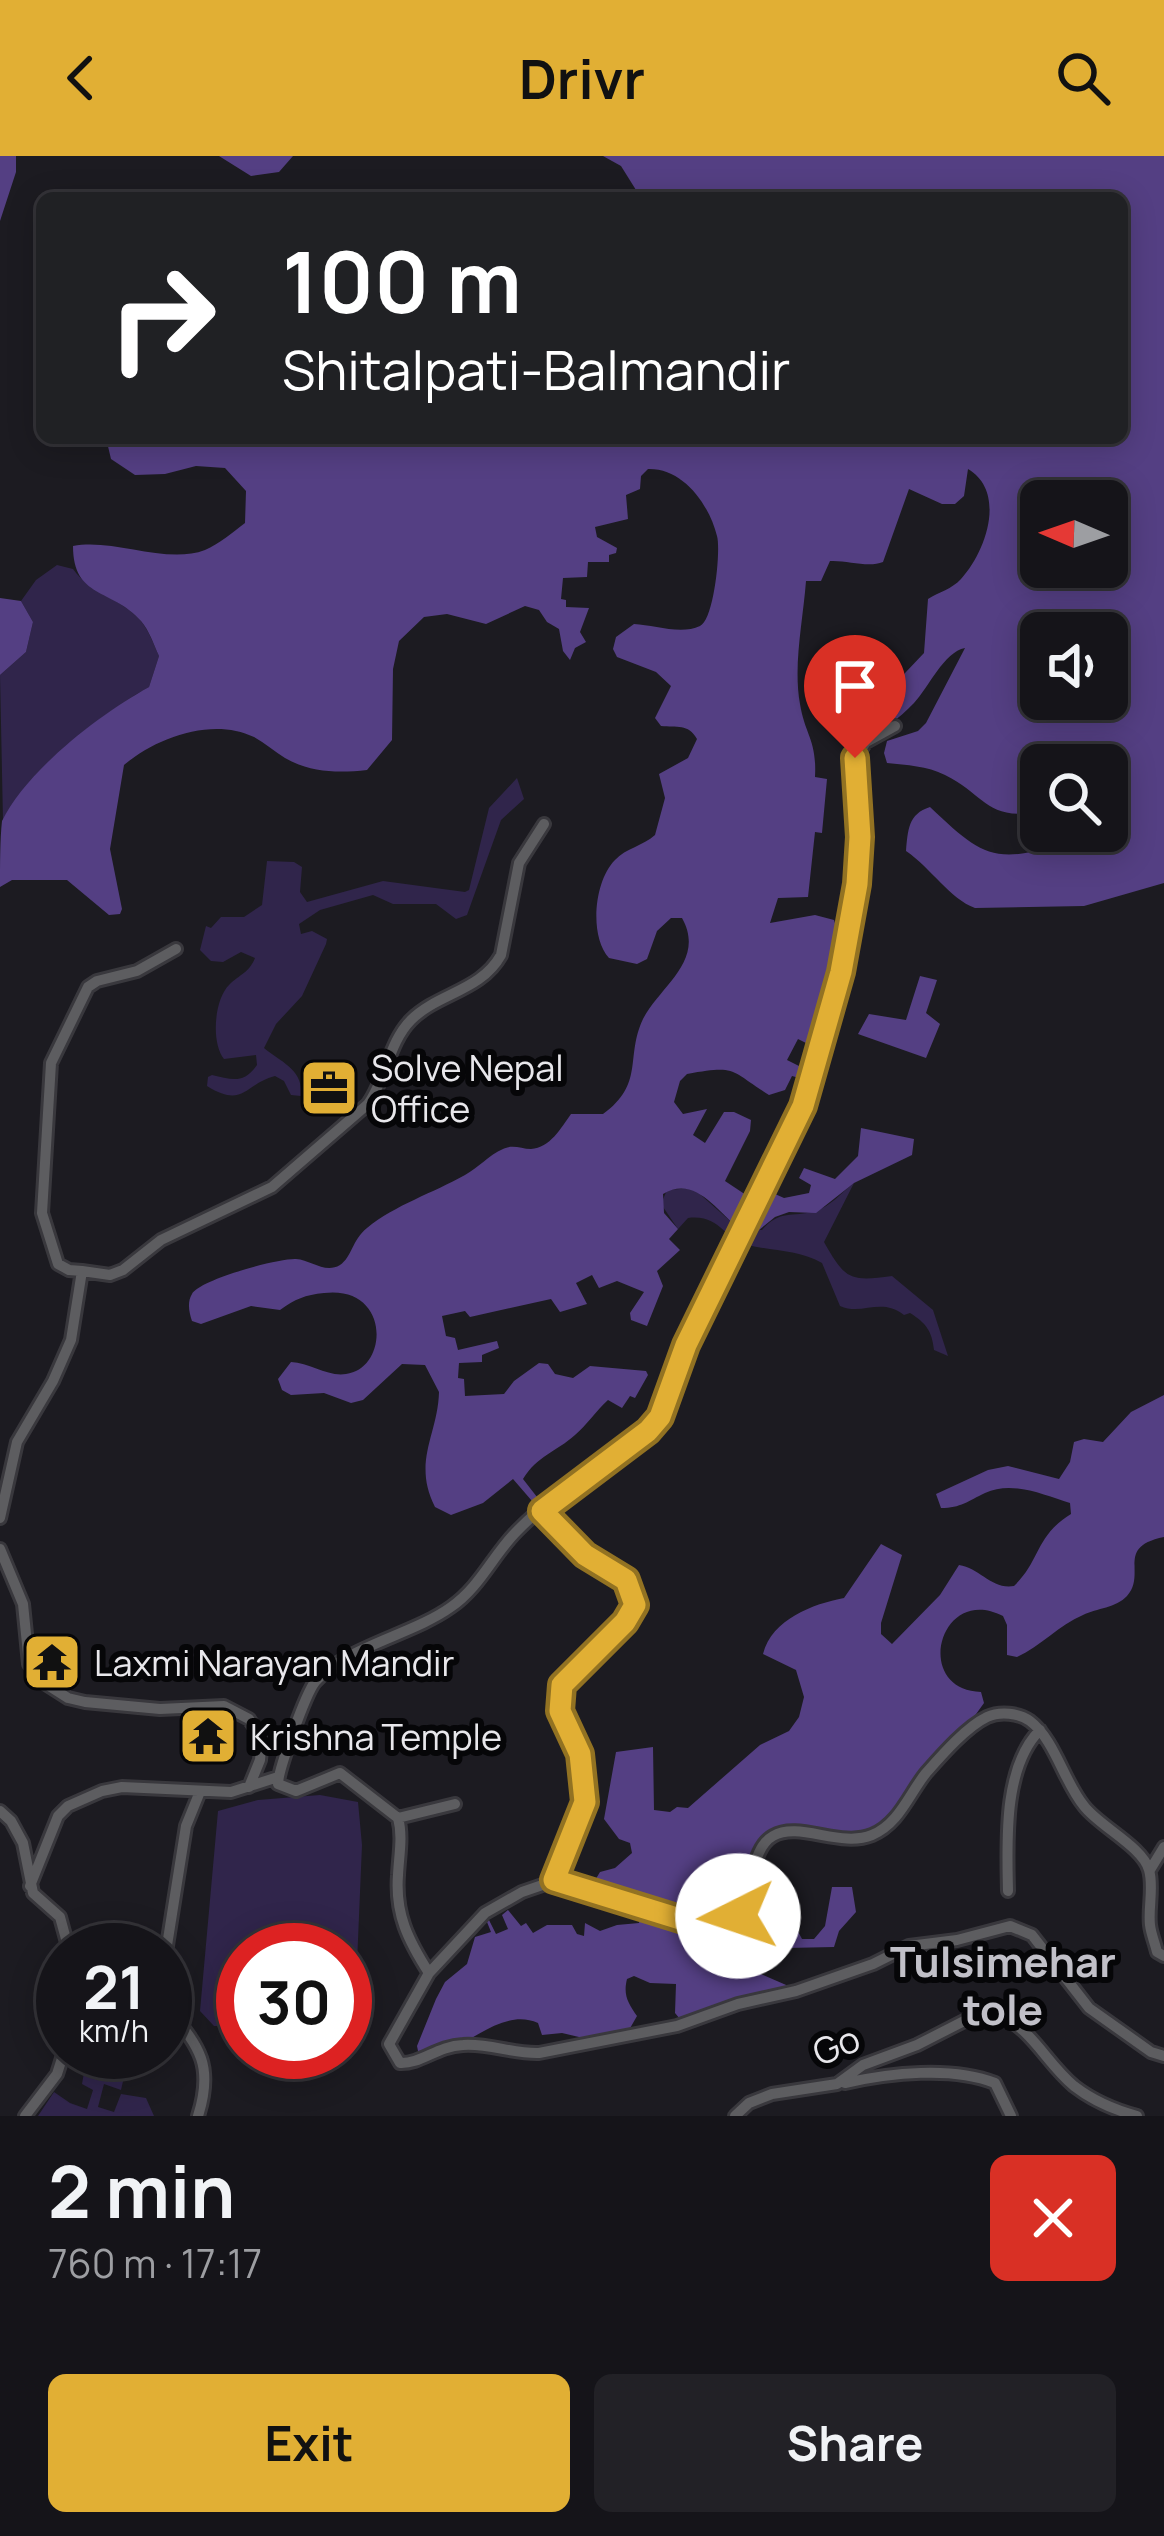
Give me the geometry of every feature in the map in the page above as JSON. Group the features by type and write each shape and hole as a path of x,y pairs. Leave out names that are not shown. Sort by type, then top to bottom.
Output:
{"street":[{"path":"429,1973 404,1933 397,1895 398,1818 359,1790 346,1774 328,1775 296,1791 278,1784 299,1713 315,1682 337,1664 451,1608 476,1585 514,1534 660,1417 686,1345 803,1106 841,972 857,884 860,837 855,758 859,748 895,726"},
{"path":"176,949 136,971 88,987 51,1063 42,1213 58,1264 69,1270 110,1275 123,1270 161,1240 272,1187 368,1104 411,1020 495,966 519,863 544,824"},
{"path":"0,1518 17,1442 53,1382 71,1340 82,1271"},
{"path":"542,1511 585,1555 626,1580 635,1605 625,1622 562,1685 560,1711 580,1754 585,1802 554,1880"},
{"path":"0,1549 23,1604 29,1664 46,1684 85,1702 160,1709 224,1706 241,1712 262,1739 249,1787"},
{"path":"1150,1870 1141,1856 1086,1810 1040,1730 1024,1717 989,1715 925,1774 887,1827 852,1840 787,1833 771,1837 762,1848 738,1916 720,1929 554,1880 521,1892 485,1913 429,1973 388,2044 400,2063 412,2063 438,2048 483,2045 539,2053 677,2026 738,2004 796,1991 909,1946 1018,1926 1031,1935 1089,2008 1164,2056"},
{"path":"1008,1891 1012,1798 1030,1739 1040,1730"},
{"path":"30,1886 49,1834 68,1807 102,1790 122,1787 200,1793 249,1787 278,1774"},
{"path":"171,1923 186,1826 200,1793"},
{"path":"398,1818 455,1804"},
{"path":"0,1811 23,1843 33,1893 62,1923"},
{"path":"1164,1847 1150,1870 1150,1926 1157,1952 1164,1956"},
{"name":"Go","path":"735,2116 749,2103 772,2094 836,2084 863,2065 970,2018 994,2013 1028,2033 1071,2084 1137,2116"},
{"path":"192,2041 202,2054 204,2097 197,2116"},
{"path":"836,2084 874,2077 979,2076 995,2083 1011,2116"},
{"path":"25,2116 53,2079"}],"shaded area":[{"path":"0,156 16,156 16,172 0,221"},
{"path":"219,156 293,156 279,172 251,176"},
{"path":"603,156 1164,156 1164,883 1084,906 975,908 957,898 906,851 913,818 930,807 988,851 1128,852 1128,744 1020,744 1020,814 997,810 938,772 887,763 887,741 918,731 926,723 965,648 950,656 896,720 860,740 855,737 850,712 867,707 869,698 841,698 835,655 862,659 874,671 869,682 872,692 887,692 924,653 928,599 961,579 978,554 988,522 987,492 968,469 964,496 955,504 942,504 909,489 883,562 830,561 821,581 806,581 798,689 815,777 827,779 822,833 815,832 808,897 778,898 770,923 815,915 834,920 838,951 821,1016 806,1043 798,1039 787,1060 805,1069 803,1079 792,1076 785,1090 769,1095 732,1072 687,1074 674,1102 683,1114 707,1109 693,1135 705,1143 724,1112 751,1120 725,1181 752,1199 738,1228 695,1191 674,1189 663,1194 664,1213 678,1229 669,1239 680,1250 657,1271 663,1286 647,1326 631,1320 630,1313 644,1292 617,1281 599,1288 592,1275 576,1283 587,1304 560,1312 551,1299 470,1317 465,1311 442,1316 446,1336 455,1338 458,1350 497,1341 499,1348 482,1355 482,1362 459,1363 458,1378 464,1379 465,1396 504,1394 539,1363 548,1364 555,1374 573,1378 590,1366 646,1371 648,1375 635,1398 630,1396 622,1408 608,1400 568,1441 528,1471 523,1479 537,1497 532,1501 513,1479 483,1503 451,1515 435,1507 426,1462 439,1392 425,1365 402,1364 363,1400 351,1403 324,1393 291,1395 282,1390 278,1379 291,1362 339,1374 360,1369 376,1344 372,1314 362,1302 346,1294 317,1294 280,1310 251,1306 201,1324 192,1321 189,1300 209,1282 273,1262 296,1259 323,1267 340,1265 362,1233 378,1220 465,1175 503,1149 544,1145 571,1114 603,1114 624,1092 643,1019 685,960 688,933 682,918 671,918 657,931 647,959 637,964 609,958 599,936 599,894 615,860 655,835 665,798 659,774 688,758 697,739 686,728 661,726 655,718 671,686 656,672 617,657 613,649 616,637 634,624 684,630 705,621 715,584 718,544 713,524 701,500 683,481 648,469 641,476 640,489 626,495 628,519 595,527 597,537 617,548 609,562 588,562 587,577 563,578 561,599 566,600 566,607 589,608 580,632 586,642 575,648 570,660 559,629 539,610 525,606 486,624 447,614 424,617 399,641 393,669 392,740 367,770 305,767 254,737 221,729 186,733 137,755 124,765 110,849 122,909 120,914 109,915 67,880 12,880 0,887 2,821 13,802 66,745 149,687 159,656 149,633 130,610 87,584 75,563 73,546 190,554 210,547 245,523 246,491 225,468 196,466 135,475 111,459 107,444 1128,444 1128,192 637,192 621,166"},
{"path":"57,565 73,569 133,613 159,656 149,687 68,745 3,821 0,675 26,652 33,622 21,601 36,580"},
{"path":"0,598 21,601 33,622 26,652 0,675"},
{"path":"517,778 524,799 501,820 467,915 456,919 436,904 393,904 373,895 320,910 299,924 301,934 312,931 327,939 326,944 302,996 276,1024 264,1048 295,1073 301,1096 291,1095 284,1081 275,1076 237,1095 207,1086 212,1075 242,1078 257,1065 256,1055 224,1059 216,1033 224,992 255,958 241,952 223,962 211,961 200,950 206,926 211,928 221,917 244,917 262,905 267,861 302,867 300,892 307,902 383,881 465,892 489,808"},
{"path":"920,976 937,980 926,1013 940,1024 926,1058 858,1034 869,1014 906,1020"},
{"path":"861,1128 914,1139 912,1155 854,1183 816,1213 789,1212 754,1234 744,1230 766,1190 784,1198 809,1193 811,1185 799,1178 804,1168 835,1179 858,1156"},
{"path":"854,1183 824,1242 843,1271 857,1278 892,1276 933,1310 948,1356 934,1350 927,1328 910,1313 887,1307 840,1306 822,1263 739,1242 708,1220 688,1218 678,1229 661,1204 667,1190 693,1188 738,1228 762,1230 781,1217 820,1209"},
{"path":"1164,1395 1164,1537 1140,1547 1127,1596 1074,1619 1017,1657 1007,1655 1003,1616 981,1610 963,1614 942,1641 941,1658 946,1675 960,1687 981,1692 984,1703 900,1820 862,1836 772,1830 756,1845 754,1878 781,1881 781,1897 799,1900 790,1916 802,1939 814,1939 825,1926 832,1887 852,1887 856,1912 839,1931 834,1947 743,1949 756,1972 793,1988 741,1998 680,2019 675,2013 676,1984 650,1983 634,1976 626,1985 627,1999 637,2016 629,2030 596,2041 562,2033 542,2035 538,2023 508,2021 420,2061 417,2046 436,1999 445,1982 467,1964 475,1937 491,1932 489,1920 496,1934 508,1929 502,1915 508,1910 533,1933 547,1925 572,1925 584,1936 585,1923 600,1931 639,1923 641,1904 591,1887 600,1872 615,1868 632,1853 630,1843 619,1839 604,1819 616,1752 653,1747 654,1810 688,1808 760,1745 789,1731 799,1717 804,1697 796,1670 763,1654 784,1622 844,1598 881,1544 902,1555 881,1623 881,1634 892,1644 940,1595 959,1565 999,1585 1014,1586 1051,1531 1071,1514 1070,1503 1006,1488 941,1508 936,1494 1008,1466 1059,1479 1070,1462 1074,1442 1103,1442 1131,1412"},
{"path":"320,1795 358,1802 362,1845 359,1923 216,1923 214,2026 200,2011 218,1811 258,1800"},
{"path":"83,2079 124,2079 121,2090 104,2084 98,2107 114,2112 121,2094 146,2098 154,2116 38,2116 54,2092 87,2109 93,2090 82,2084"}],"place":[{"name":"Solve Nepal Office","path":"329,1088"},
{"name":"Laxmi Narayan Mandir","path":"52,1662"},
{"name":"Krishna Temple","path":"208,1736"}],"district":[{"name":"Tulsimehar tole","path":"1003,1985"}],"route":[{"path":"738,1916 720,1929 709,1928 554,1880 585,1802 580,1754 560,1711 562,1685 625,1622 635,1605 626,1580 585,1555 542,1511 660,1417 686,1345 803,1106 841,972 857,884 860,837 855,758"}]}
